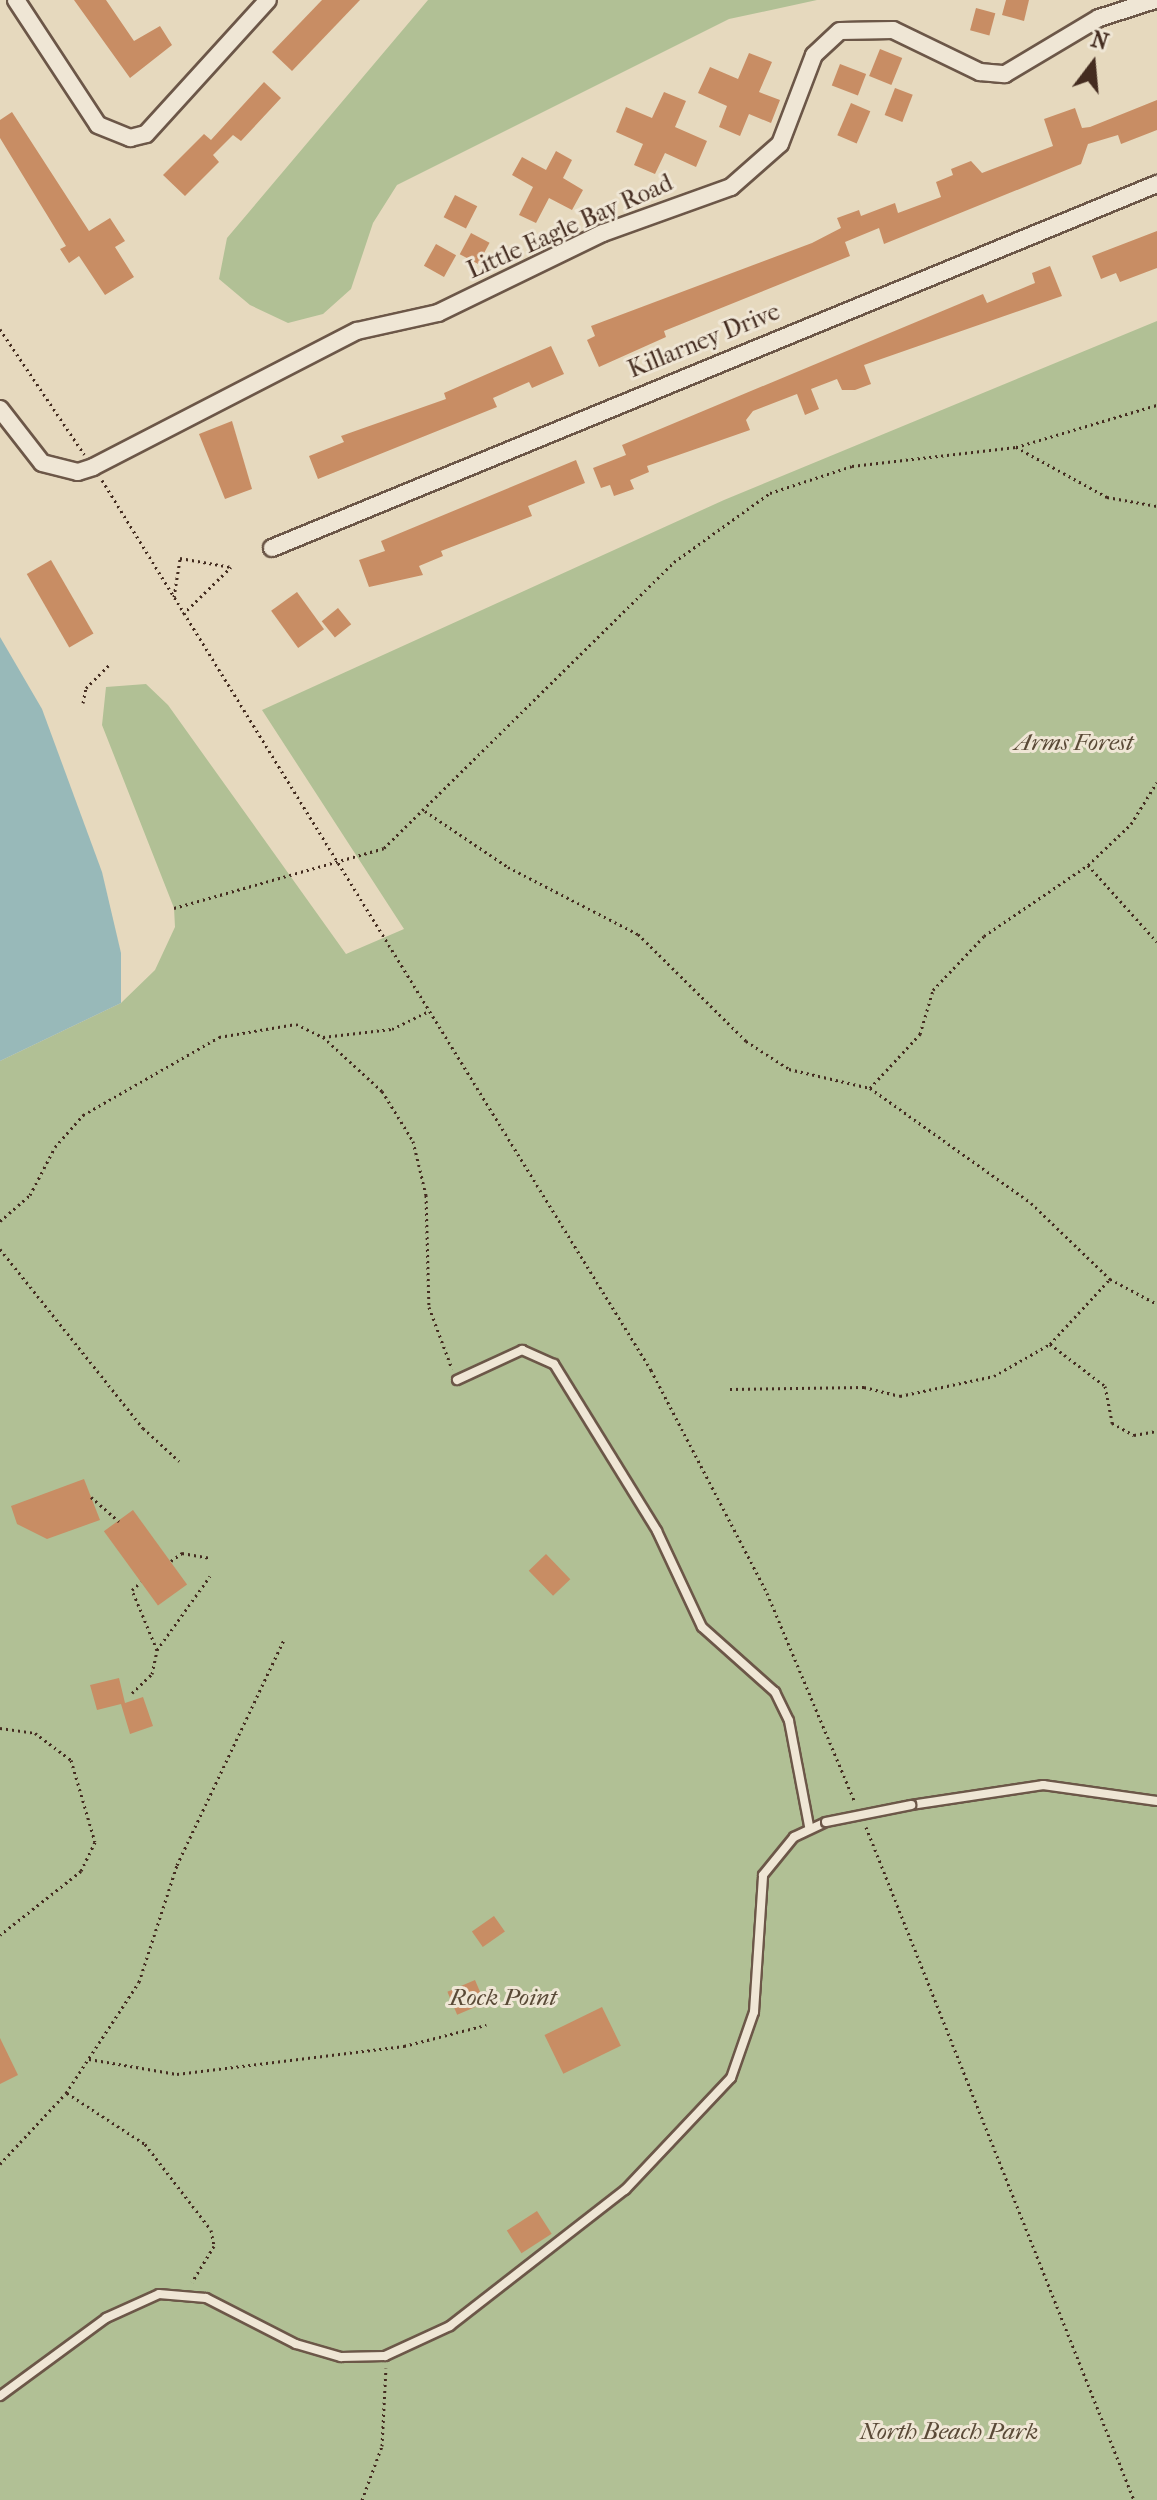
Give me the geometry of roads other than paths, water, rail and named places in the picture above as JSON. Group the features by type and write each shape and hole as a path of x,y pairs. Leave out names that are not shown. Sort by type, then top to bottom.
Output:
{"street":[{"path":"16,0 98,125 112,135 146,134 268,0"},
{"name":"Little Eagle Bay Road","path":"0,409 42,463 78,472 93,467 357,331 438,313 603,233 731,187 780,144 814,55 840,31 893,30 980,72 1005,74 1099,18 1155,0"},
{"name":"Killarney Drive","path":"272,548 1157,184"}],"lane":[{"path":"457,1380 522,1350 554,1364 657,1531 702,1627 775,1692 789,1721 809,1826"},
{"path":"0,2396 131,2304 188,2293 321,2352 385,2356 450,2326 569,2237 671,2147 731,2078 754,2012 763,1875 809,1826 911,1805 1043,1785 1157,1801"}],"water":[{"path":"0,637 42,709 102,872 121,953 121,1003 0,1061"}],"park label":[{"name":"Arms Forest","path":"1074,743"},
{"name":"Rock Point","path":"503,1998"},
{"name":"North Beach Park","path":"949,2432"}]}
